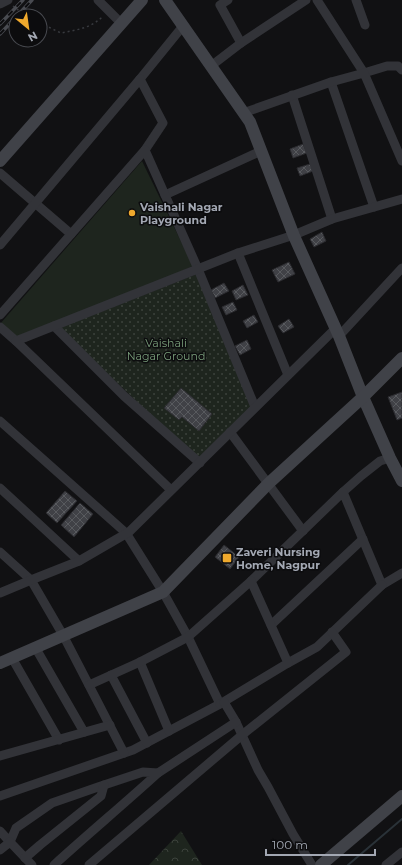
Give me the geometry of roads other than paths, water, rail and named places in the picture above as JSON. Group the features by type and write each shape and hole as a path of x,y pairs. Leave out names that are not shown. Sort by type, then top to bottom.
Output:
{"street":[{"path":"0,4 8,0"},
{"path":"98,0 121,23"},
{"path":"0,161 142,0"},
{"path":"165,0 250,122 294,235 338,332 363,397 402,481"},
{"path":"228,0 220,5 242,43"},
{"path":"211,66 242,43 306,0"},
{"path":"317,0 364,73 402,161"},
{"path":"356,0 365,25"},
{"path":"0,245 183,26"},
{"path":"243,113 331,82 387,66 398,66 402,70"},
{"path":"0,315 146,150 164,123 140,79"},
{"path":"331,82 374,207"},
{"path":"292,95 332,219"},
{"path":"146,150 198,268 255,407"},
{"path":"165,195 261,150"},
{"path":"0,173 71,234"},
{"path":"16,341 238,253 294,235 332,219 402,199"},
{"path":"238,253 288,375"},
{"path":"0,593 79,561 129,532 288,375 338,332 402,268"},
{"path":"54,326 124,396 200,463"},
{"path":"0,327 171,490"},
{"path":"0,663 163,592 269,484 363,397 402,358"},
{"path":"0,421 126,533 163,592 222,703 236,722 258,770 312,865"},
{"path":"230,432 303,531"},
{"path":"89,685 140,662 188,637 251,581 361,476 380,461 390,458"},
{"path":"0,488 79,561"},
{"path":"343,492 382,585"},
{"path":"271,625 363,539"},
{"path":"0,552 31,580 63,635 124,753"},
{"path":"0,796 133,750 222,703 317,647 382,585 402,573"},
{"path":"251,581 288,663"},
{"path":"89,865 242,735 346,652 332,632"},
{"path":"35,647 84,732"},
{"path":"12,658 59,740"},
{"path":"140,662 169,731"},
{"path":"110,675 147,743"},
{"path":"54,865 158,773 236,722"},
{"path":"0,756 110,725"},
{"path":"0,850 10,842 16,828 52,803 143,772 158,773"},
{"path":"0,831 28,862 56,832 101,796 104,785"},
{"path":"321,865 402,796"},
{"path":"386,865 402,852"}],"waterway":[{"path":"348,865 402,819"}],"railway":[{"path":"0,24 23,0"},
{"path":"24,8 32,0"},
{"path":"0,34 8,26"}],"place":[{"name":"Vaishali Nagar Playground","path":"132,213"},
{"name":"Zaveri Nursing Home, Nagpur","path":"227,558"}],"park label":[{"name":"Vaishali Nagar Ground","path":"166,349"}]}
